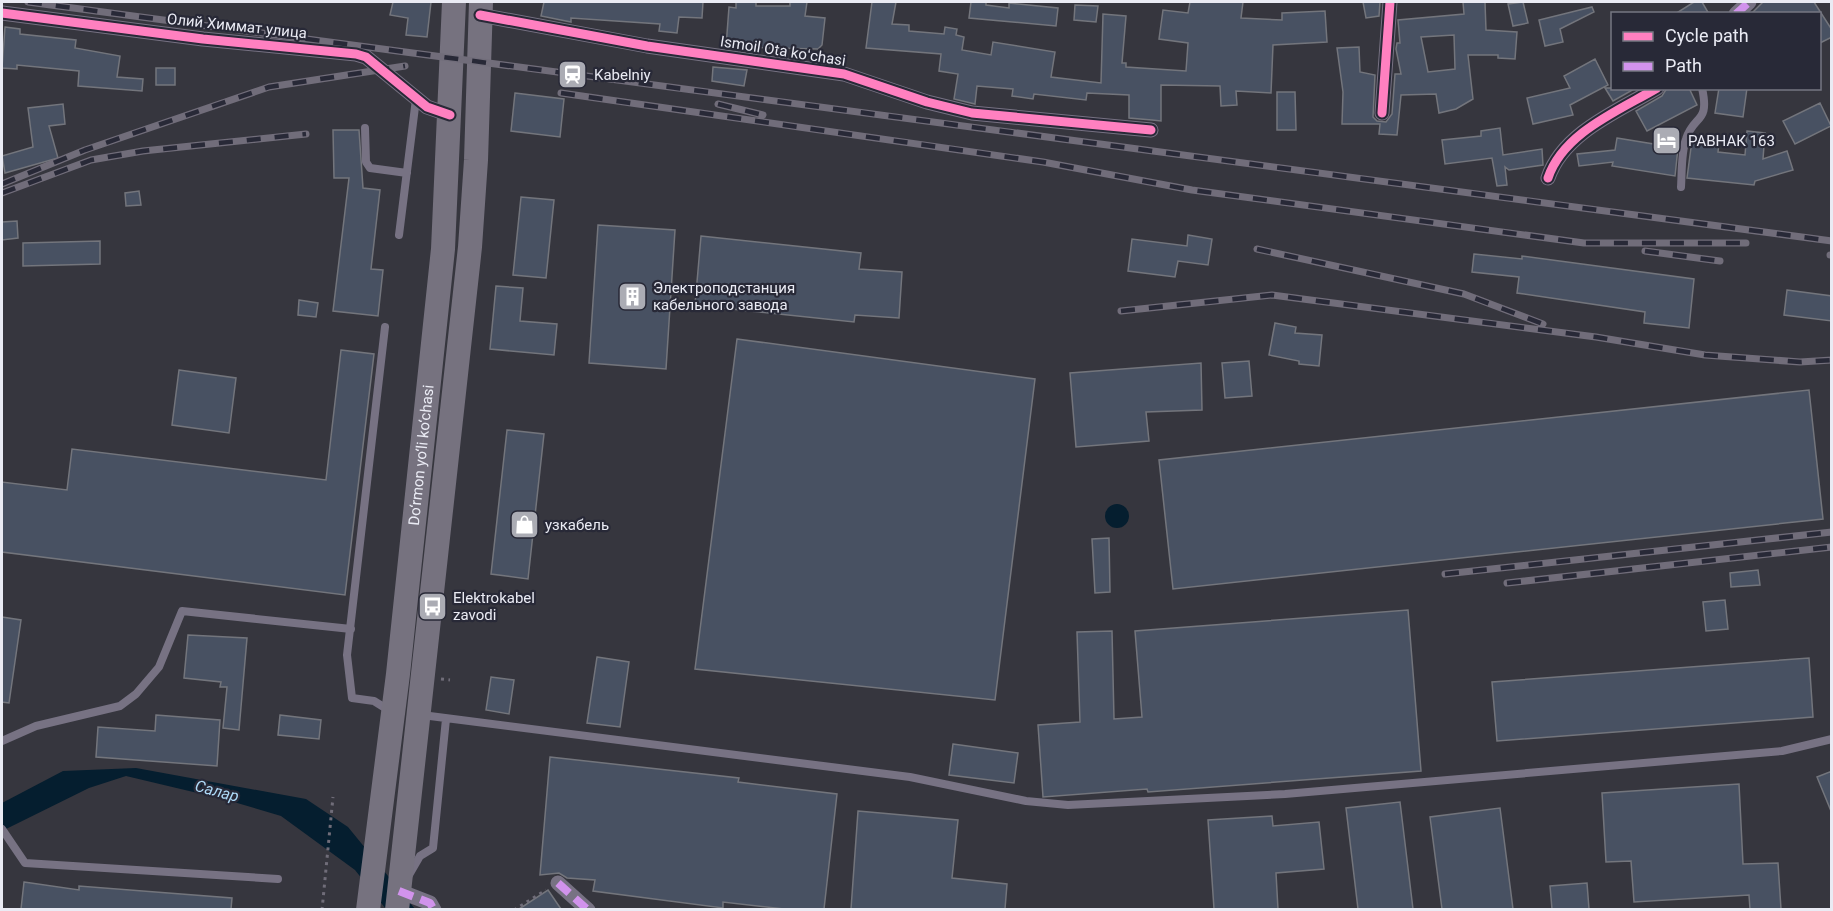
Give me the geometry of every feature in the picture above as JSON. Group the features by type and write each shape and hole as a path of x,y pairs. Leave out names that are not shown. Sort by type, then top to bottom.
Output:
{"main road":[{"name":"Do‘rmon yo‘li ko‘chasi","path":"368,909 384,793 443,249 454,2"},
{"name":"Do‘rmon yo‘li ko‘chasi","path":"398,900 470,247 476,160 480,8"},
{"path":"393,713 420,715"}],"street":[{"path":"1382,113 1390,2"},
{"name":"Ismoil Ota koʻchasi","path":"480,8 647,46 844,74 927,102 972,113 1151,130"},
{"name":"Олий Химмат улица","path":"2,13 203,39 356,54 366,57 427,107 450,116"},
{"path":"1548,178 1552,165 1585,130 1654,90"},
{"path":"558,883 588,909"},
{"path":"398,900 430,903 434,909"}],"lane":[{"path":"1681,187 1686,139 1702,118 1706,106 1702,90"},
{"path":"399,235 416,99"},
{"path":"365,128 366,162 370,168 407,173"},
{"path":"385,327 347,655 352,698 374,701 393,713"},
{"path":"2,741 36,726 120,706 136,694 159,667 182,611 351,628"},
{"path":"420,715 910,777 1026,801 1068,804 1285,794 1782,751 1832,739"},
{"path":"398,900 420,856 434,848 446,719"},
{"path":"2,829 25,863 278,879"}],"path":[{"path":"441,679 450,680"},
{"path":"322,909 333,797"},
{"path":"514,909 558,883"}],"water":[{"path":"1117,504 1126,507 1129,516 1126,525 1117,528 1108,525 1105,516 1108,507"},
{"name":"Салар","path":"136,768 306,799 348,827 415,909 386,909 355,870 281,816 227,800 126,776 89,788 2,831 2,803 63,771"}],"building":[{"path":"393,2 431,2 427,37 406,35 408,18 390,15"},
{"path":"544,2 703,2 702,18 679,17 677,33 659,31 660,24 571,18 571,22 541,16"},
{"path":"736,2 756,2 756,6 790,6 790,2 807,2 805,16 825,18 822,45 818,49 726,47 729,7 736,8"},
{"path":"872,2 896,2 892,24 909,25 909,31 944,34 945,27 957,29 956,35 964,37 962,50 991,55 993,42 1055,52 1051,77 1101,83 1103,14 1126,16 1122,63 1126,63 1126,67 1186,71 1188,43 1159,39 1163,10 1188,13 1190,2 1243,2 1241,18 1282,20 1282,13 1325,11 1327,42 1273,45 1271,93 1236,91 1237,105 1221,106 1220,86 1161,85 1161,121 1129,118 1129,95 1087,93 1086,100 1034,94 1033,99 1012,96 1013,89 977,86 975,104 954,99 958,74 939,71 941,54 866,48"},
{"path":"971,2 986,2 986,5 1009,8 1009,3 1058,8 1056,26 969,18"},
{"path":"1363,2 1380,2 1379,16 1366,18"},
{"path":"1463,2 1485,2 1486,30 1517,32 1515,59 1498,58 1498,55 1468,55 1473,99 1456,109 1439,113 1436,94 1401,95 1397,135 1379,134 1380,124 1342,124 1343,92 1337,48 1359,47 1360,72 1375,75 1373,117 1377,121 1386,122 1392,114 1395,74 1401,74 1396,49 1397,43 1400,43 1398,20 1464,14","holes":["1454,35 1455,69 1428,72 1421,37"]},
{"path":"1523,2 1528,23 1513,26 1508,4"},
{"path":"1694,2 1702,2 1708,12 1678,12"},
{"path":"1763,2 1814,2 1820,12 1753,12"},
{"path":"1075,5 1098,6 1096,22 1074,20"},
{"path":"1592,7 1594,12 1560,29 1563,42 1545,46 1539,20"},
{"path":"1821,13 1832,30 1832,37 1821,42"},
{"path":"5,27 20,29 20,34 76,40 75,48 120,56 117,77 143,79 142,91 78,86 79,71 17,65 17,69 2,68"},
{"path":"1595,59 1608,85 1570,105 1573,115 1533,124 1527,98 1570,88 1564,76"},
{"path":"713,67 747,70 744,86 712,81"},
{"path":"156,68 175,68 175,85 156,85"},
{"path":"1605,88 1632,90 1613,101"},
{"path":"1666,90 1690,90 1697,105 1647,131 1636,111 1662,96"},
{"path":"1719,90 1747,90 1743,117 1715,113"},
{"path":"1277,92 1295,92 1296,130 1277,130"},
{"path":"515,93 564,99 560,137 511,131"},
{"path":"1820,103 1831,126 1795,144 1783,121"},
{"path":"63,104 65,124 49,126 58,158 5,173 2,156 33,147 28,108"},
{"path":"1500,128 1503,155 1542,149 1543,165 1509,170 1505,167 1507,185 1497,186 1492,158 1445,164 1442,140 1481,136 1481,131"},
{"path":"333,130 359,130 363,188 380,190 371,269 383,270 378,316 333,311 349,178 334,178"},
{"path":"1747,131 1765,133 1763,159 1787,151 1793,170 1755,181 1754,185 1687,178 1692,140 1719,142 1718,152 1745,155"},
{"path":"1617,138 1678,148 1675,176 1612,166 1613,162 1579,166 1577,154 1615,150"},
{"path":"139,191 141,205 126,206 125,193"},
{"path":"521,197 554,200 546,278 513,275"},
{"path":"17,221 18,238 2,240 2,222"},
{"name":"Электроподстанция кабельного завода","path":"598,225 675,230 666,369 589,363"},
{"path":"1188,235 1212,239 1208,265 1178,261 1175,277 1128,271 1132,239 1187,246"},
{"path":"701,236 861,253 859,269 902,272 899,318 855,315 854,322 695,305"},
{"path":"100,241 100,264 23,266 23,243"},
{"path":"1474,254 1522,259 1522,256 1694,279 1689,328 1644,323 1645,312 1517,293 1519,277 1472,272"},
{"path":"496,286 523,288 520,321 557,324 554,355 490,349"},
{"path":"1787,290 1832,296 1832,321 1784,315"},
{"path":"299,300 318,303 316,317 298,315"},
{"path":"1275,323 1296,327 1295,333 1322,335 1319,366 1299,364 1299,361 1269,355"},
{"path":"737,339 1035,379 995,700 695,669"},
{"path":"341,350 374,354 345,595 2,552 2,482 67,490 72,449 326,480"},
{"path":"1249,361 1252,396 1225,398 1222,363"},
{"path":"1201,363 1202,410 1146,412 1149,441 1076,447 1070,373"},
{"path":"179,370 236,378 229,433 172,425"},
{"path":"1809,390 1823,519 1173,589 1159,460"},
{"path":"507,430 544,434 528,579 491,574"},
{"path":"1109,538 1110,592 1095,593 1092,539"},
{"path":"1758,570 1760,585 1731,587 1730,573"},
{"path":"1725,600 1728,629 1706,631 1703,602"},
{"path":"1408,610 1421,771 1148,792 1147,789 1043,797 1038,725 1080,722 1077,632 1112,631 1114,719 1142,717 1135,631"},
{"path":"2,617 21,620 9,703 2,702"},
{"path":"188,635 247,638 239,730 223,728 227,687 220,687 221,682 184,678"},
{"path":"597,657 629,662 620,727 587,723"},
{"path":"1809,658 1813,717 1497,741 1492,682"},
{"path":"491,677 514,680 509,714 486,710"},
{"path":"156,715 220,720 217,766 96,757 98,727 155,731"},
{"path":"280,715 321,720 319,739 278,735"},
{"path":"953,744 1018,753 1014,783 949,775"},
{"path":"550,757 739,778 738,782 837,794 824,909 784,909 723,902 723,908 593,891 595,880 567,878 559,873 540,875"},
{"path":"1832,771 1832,811 1831,811 1817,777"},
{"path":"1739,784 1743,864 1778,863 1781,909 1750,909 1749,895 1634,902 1631,861 1606,862 1602,793"},
{"path":"1400,802 1413,909 1358,909 1346,808"},
{"path":"1500,808 1513,909 1442,909 1430,817"},
{"path":"858,811 958,820 952,878 1007,884 1005,909 851,909"},
{"path":"1272,816 1273,826 1319,822 1324,869 1276,873 1278,909 1214,909 1208,820"},
{"path":"24,882 79,890 79,886 232,898 231,909 21,909"},
{"path":"1587,883 1589,909 1552,909 1550,886"},
{"path":"548,890 561,909 519,909"}],"railway":[{"path":"28,2 1832,241"},
{"path":"2,184 85,150 269,87 405,66"},
{"path":"561,93 1043,162 1192,190 1584,243 1746,243"},
{"path":"718,104 763,115"},
{"path":"2,193 91,160 143,151 306,134"},
{"path":"1257,249 1464,294 1543,324"},
{"path":"1645,251 1720,261"},
{"path":"1121,311 1272,295 1596,337 1705,355 1800,362 1832,360"},
{"path":"1445,574 1832,532"},
{"path":"1507,583 1832,547"}],"marked path":[{"path":"1738,12 1749,2"},
{"path":"558,883 588,910"},
{"path":"399,891 430,903 434,910"}],"cycle path":[{"path":"1382,113 1390,2"},
{"path":"2,13 203,39 356,54 366,57 427,107 450,115"},
{"path":"480,15 647,46 844,74 927,102 972,113 1151,130"},
{"path":"1548,178 1555,162 1579,136 1609,115 1653,90"}],"place":[{"name":"Kabelniy","path":"573,75"},
{"name":"РАВНАК 163","path":"1667,141"},
{"name":"Электроподстанция кабельного завода","path":"632,297"},
{"name":"узкабель","path":"524,525"},
{"name":"Elektrokabel zavodi","path":"432,607"}]}
